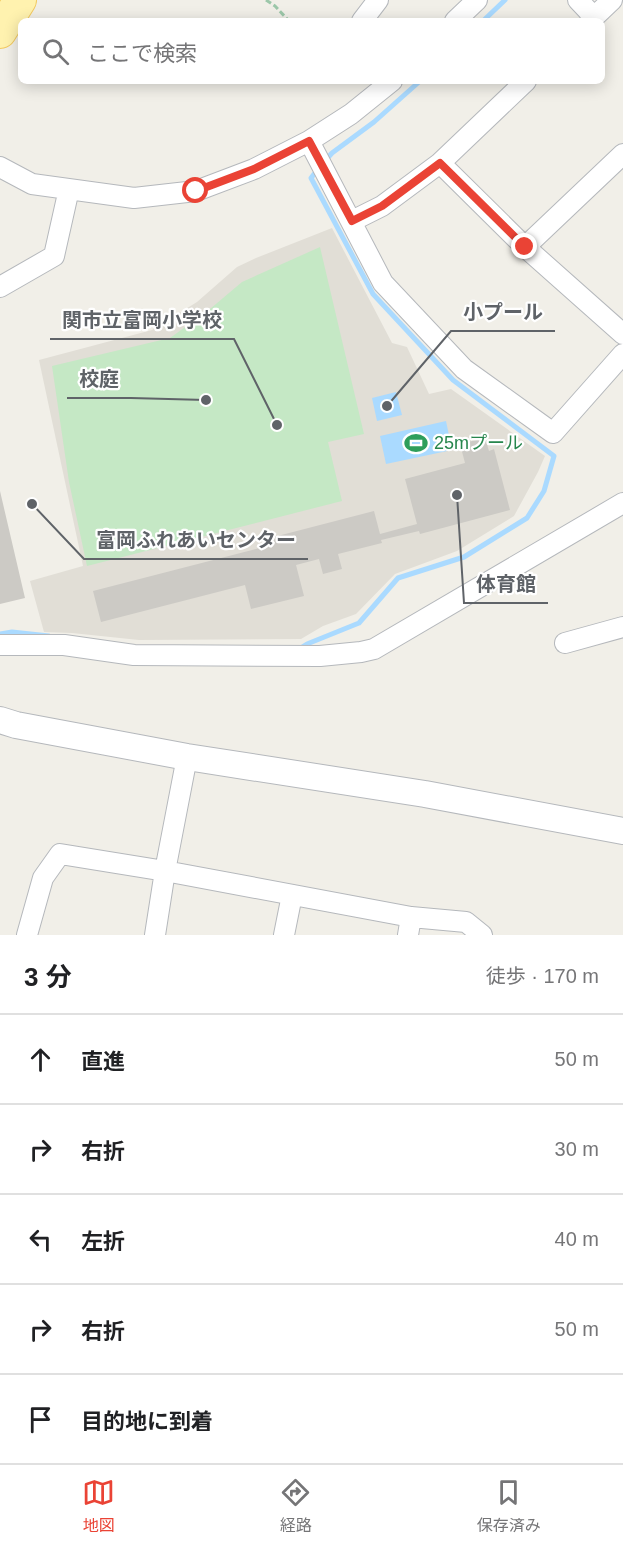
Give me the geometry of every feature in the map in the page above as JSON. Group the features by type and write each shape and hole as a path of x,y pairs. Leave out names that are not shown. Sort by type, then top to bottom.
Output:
{"main road":[{"path":"0,32 20,0"}],"street":[{"path":"364,18 378,0"},
{"path":"458,18 477,0"},
{"path":"578,0 591,18"},
{"path":"593,18 612,0"},
{"path":"352,221 382,206 440,163 523,84"},
{"path":"0,167 32,184 134,198 196,191 254,169 309,141 351,114 368,88"},
{"path":"309,141 383,283 464,369 553,433 623,354"},
{"path":"525,247 623,154"},
{"path":"440,163 525,247 623,334"},
{"path":"0,287 54,256 69,189"},
{"path":"0,645 64,645 134,655 320,656 361,652 374,649 623,502"},
{"path":"565,643 623,627"},
{"path":"0,720 187,757 425,794 623,831"},
{"path":"155,935 187,757"},
{"path":"27,935 43,878 60,854 292,894 409,926 466,922 482,935"},
{"path":"284,935 292,894"}],"path":[{"path":"266,0 286,18"}],"shaded area":[{"path":"332,228 392,343 407,347 429,394 451,389 545,456 514,516 457,551 395,574 356,614 323,626 301,639 139,640 44,632 30,581 83,566 39,360 152,330 197,302 237,267"}],"green space":[{"path":"320,247 364,434 328,442 342,501 87,566 69,482 52,366 170,338 242,282"}],"water":[{"path":"396,392 402,415 377,421 372,398"},
{"name":"25mプール","path":"446,421 452,450 386,464 380,436"}],"building":[{"path":"485,438 489,451 494,449 510,510 420,534 419,531 381,540 382,543 338,554 342,569 323,574 319,559 296,565 304,596 251,609 245,585 101,622 93,591 268,546 266,539 374,511 380,534 417,524 405,479 465,463 460,444"},
{"path":"0,491 25,598 0,604"}],"waterway":[{"path":"486,18 505,0"},
{"path":"324,162 417,84"},
{"path":"299,649 359,623 398,578 464,557 527,518 544,491 554,456 453,380 373,294 311,178 318,169"},
{"path":"0,634 12,632 49,636"}],"place":[{"name":"校庭","path":"206,400"},
{"name":"小プール","path":"387,406"},
{"name":"関市立富岡小学校","path":"277,425"},
{"name":"25mプール","path":"416,443"},
{"name":"体育館","path":"457,495"},
{"name":"富岡ふれあいセンター","path":"32,504"}],"route":[{"path":"196,191 254,169 309,141 352,221 382,206 440,163 525,247"}]}
